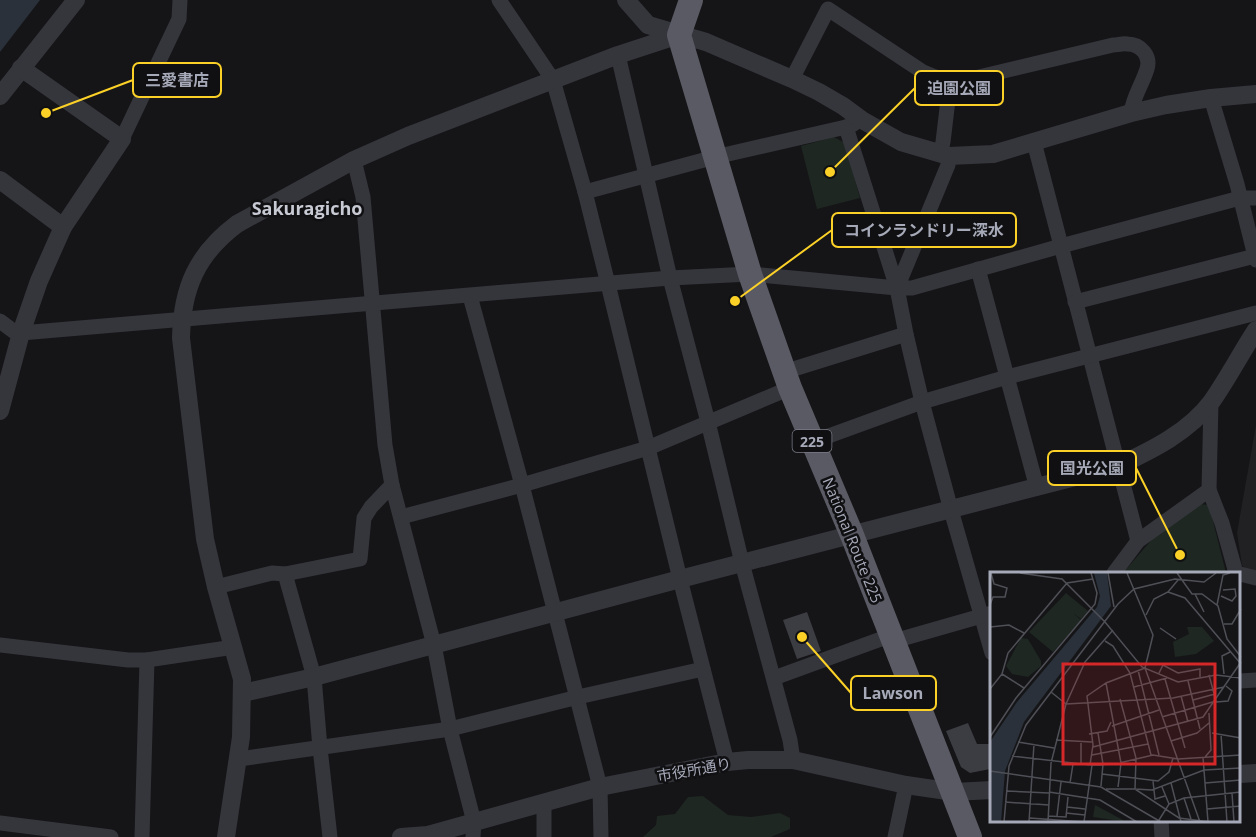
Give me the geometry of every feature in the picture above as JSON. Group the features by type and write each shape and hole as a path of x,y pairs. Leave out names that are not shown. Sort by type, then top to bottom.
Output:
{"highway":[{"path":"679,35 691,0"},
{"name":"National Route 225","path":"679,35 750,274 787,380 852,535 970,837"}],"street":[{"path":"0,96 76,0"},
{"path":"0,411 39,281 63,227 122,139 179,19 180,0"},
{"path":"499,0 553,80 585,192 727,762"},
{"path":"626,0 648,25 706,42 792,79 835,102 854,124 897,288 922,402 951,510 987,615 990,637"},
{"path":"792,79 828,9 923,72 950,83 1113,45 1137,45 1145,53 1148,67 1132,103 1131,114"},
{"path":"226,837 239,759 243,693 242,679 205,539 181,338 181,319 185,296 197,268 221,236 237,224 354,160 408,136 618,55 679,35"},
{"path":"618,55 670,278 742,563 790,740 793,760"},
{"path":"21,68 122,139"},
{"path":"897,288 948,165 943,142 950,83"},
{"path":"585,192 715,157 854,124 901,142 945,155 993,154 1166,105 1256,94"},
{"path":"1076,302 1255,258 1248,198 1211,98"},
{"path":"1035,142 1138,541"},
{"path":"354,160 363,197 385,445 392,485 434,645 473,829"},
{"path":"0,180 63,227"},
{"path":"0,321 21,335 181,319 670,278 750,274 912,288 1061,246 1248,198"},
{"path":"978,269 1037,488"},
{"path":"470,296 522,485 600,787 601,837"},
{"path":"812,442 922,402 1007,377 1256,313"},
{"path":"243,693 314,677 680,579 1118,466 1157,448 1190,424 1211,402 1256,330"},
{"path":"401,517 648,448 708,422 787,380 906,333"},
{"path":"1211,402 1209,490 1237,572"},
{"path":"216,586 272,573 285,574 360,559 364,518 392,485"},
{"path":"1114,572 1138,541 1209,490"},
{"path":"285,574 314,677 330,837"},
{"path":"1241,575 1256,578"},
{"path":"774,678 893,638 987,615"},
{"path":"0,645 128,660 147,660 234,647"},
{"path":"142,837 147,660"},
{"path":"239,759 450,729 703,669"},
{"path":"1241,681 1256,680"},
{"name":"市役所通り","path":"401,837 473,829 544,803 600,787 727,762 748,760 793,760 906,785 954,792 990,790"},
{"path":"1241,774 1256,773"},
{"path":"894,837 906,785"},
{"path":"544,803 544,837"},
{"path":"1161,822 1162,837"},
{"path":"0,823 77,835 111,837"}],"shaded area":[{"path":"0,0 40,0 0,52"},
{"path":"834,137 845,143 860,198 817,209 801,146"},
{"path":"1256,425 1256,571 1246,570 1242,565 1237,533"},
{"path":"1200,504 1209,505 1226,572 1124,572 1154,537"},
{"path":"703,796 728,815 751,817 780,813 790,818 790,829 771,837 643,837 656,825 657,816 675,814 688,797"}],"building":[{"path":"807,612 821,651 797,659 783,620"},
{"path":"968,723 977,744 990,744 990,769 970,773 961,767 946,731"}],"place":[{"name":"三愛書店","path":"46,113"},
{"name":"迫園公園","path":"830,172"},
{"name":"コインランドリー深水","path":"735,301"},
{"name":"国光公園","path":"1180,555"},
{"name":"Lawson","path":"802,637"}],"district":[{"name":"Sakuragicho","path":"307,208"}]}
